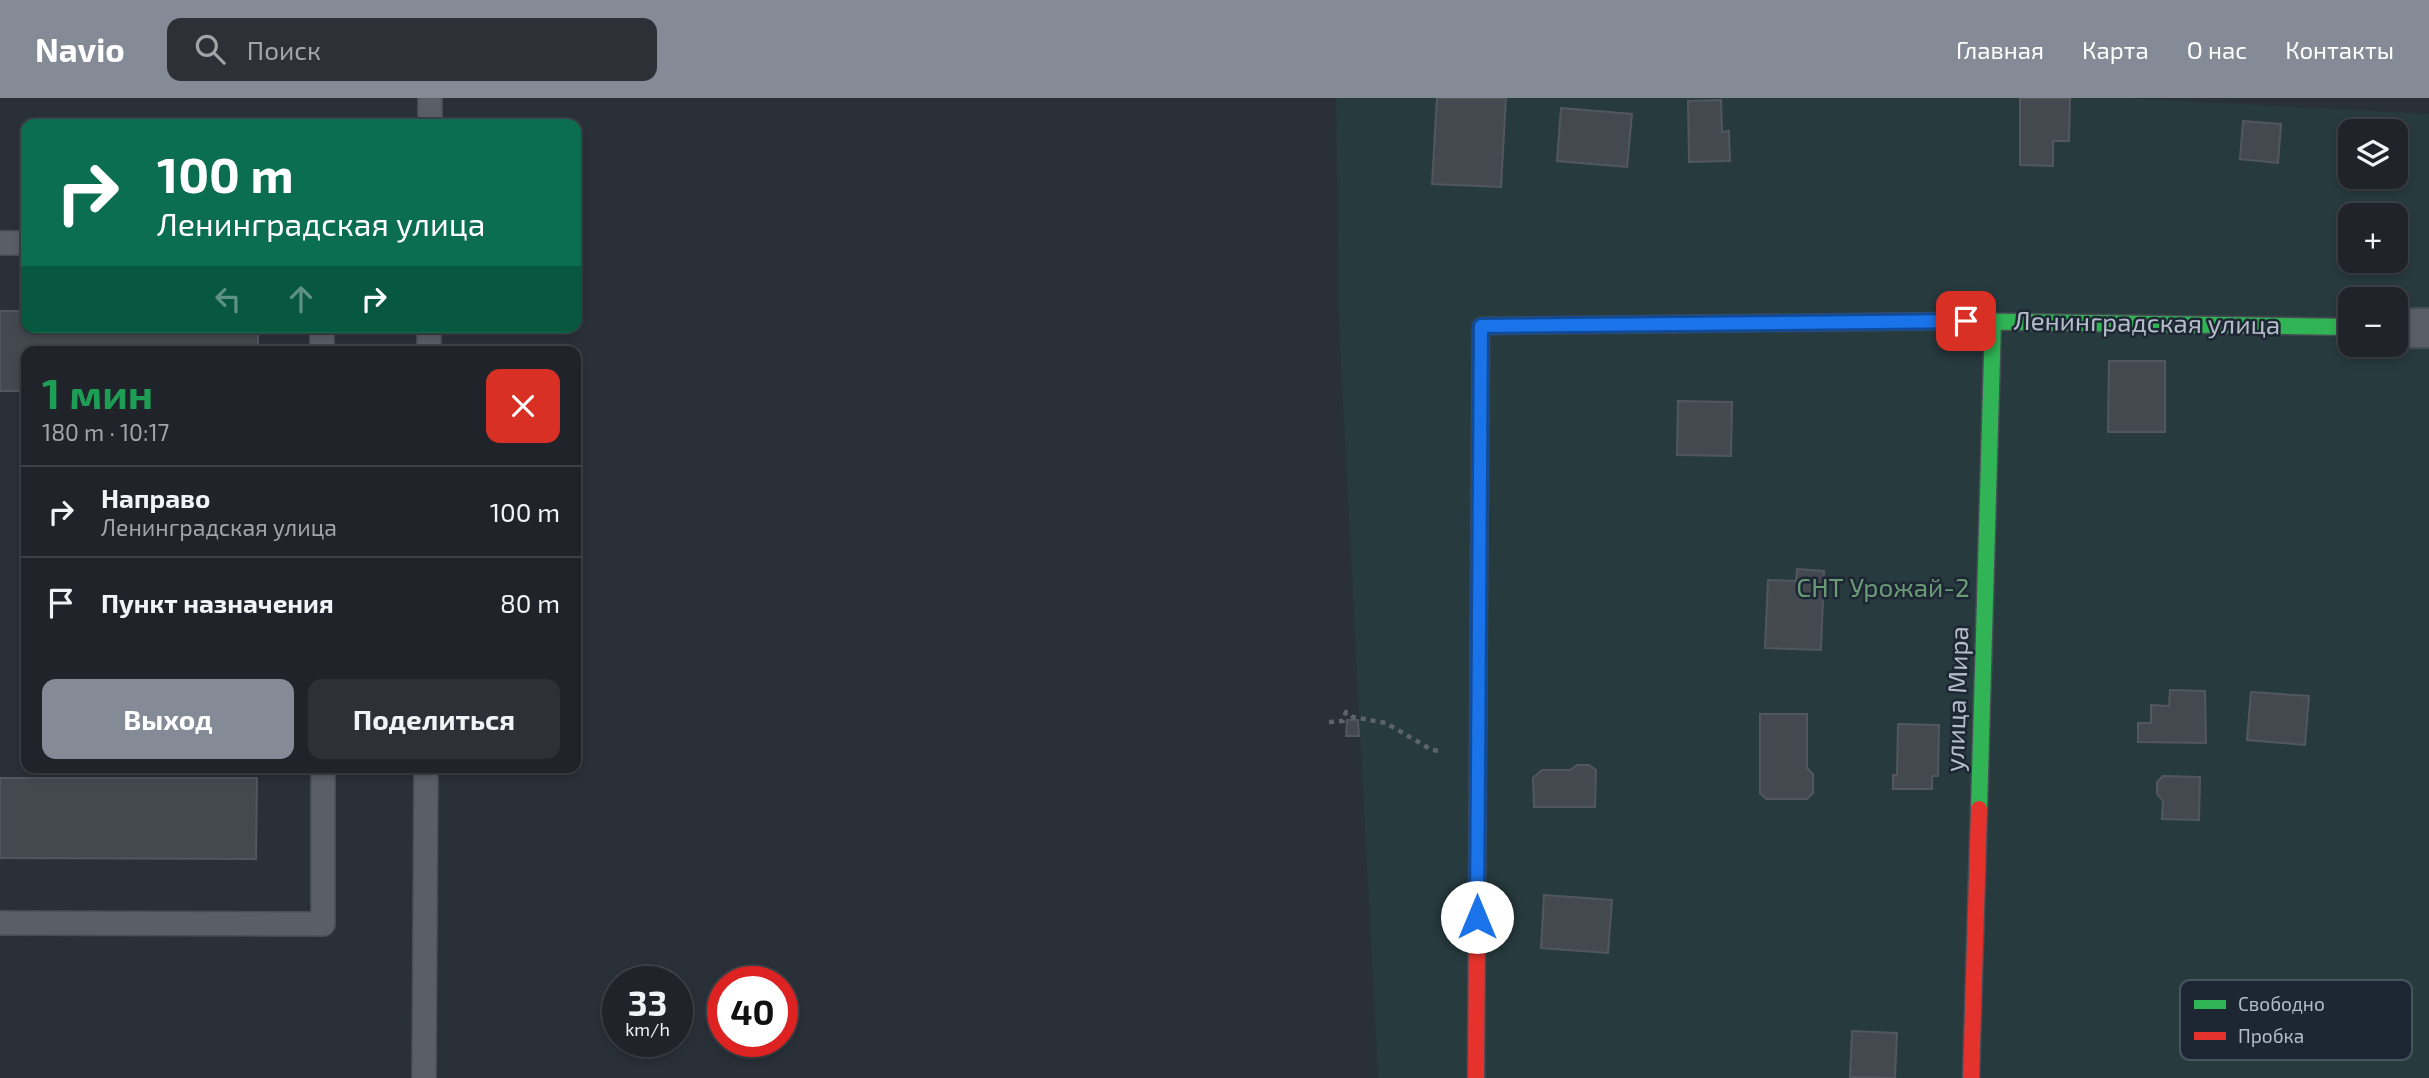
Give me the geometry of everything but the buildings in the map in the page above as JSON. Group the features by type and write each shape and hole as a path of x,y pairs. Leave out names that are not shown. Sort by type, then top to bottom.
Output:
{"street":[{"name":"Ленинградская улица","path":"1478,756 1481,326 1993,321 2338,327"},
{"name":"улица Мира","path":"1971,1078 1993,321"},
{"path":"2408,328 2429,328"},
{"path":"1476,1078 1478,756"}],"lane":[{"path":"430,98 430,119"},
{"path":"0,243 21,243"},
{"path":"0,923 323,923 323,773"},
{"path":"424,1078 426,773"}],"path":[{"path":"1329,722 1343,721 1346,712 1353,717 1386,723 1432,751 1478,756"}],"green space":[{"name":"СНТ Урожай-2","path":"1336,98 2126,98 2429,114 2429,1078 1378,1078 1339,324"}],"traffic: fast":[{"path":"1955,321 2338,327"},
{"path":"1979,809 1993,321"},
{"path":"1479,590 1481,326 1674,324"}],"traffic: jam":[{"path":"1674,324 1955,321"},
{"path":"1476,1078 1479,590"},
{"path":"1971,1078 1979,809"}],"route":[{"path":"1477,917 1481,326 1966,321"}]}
